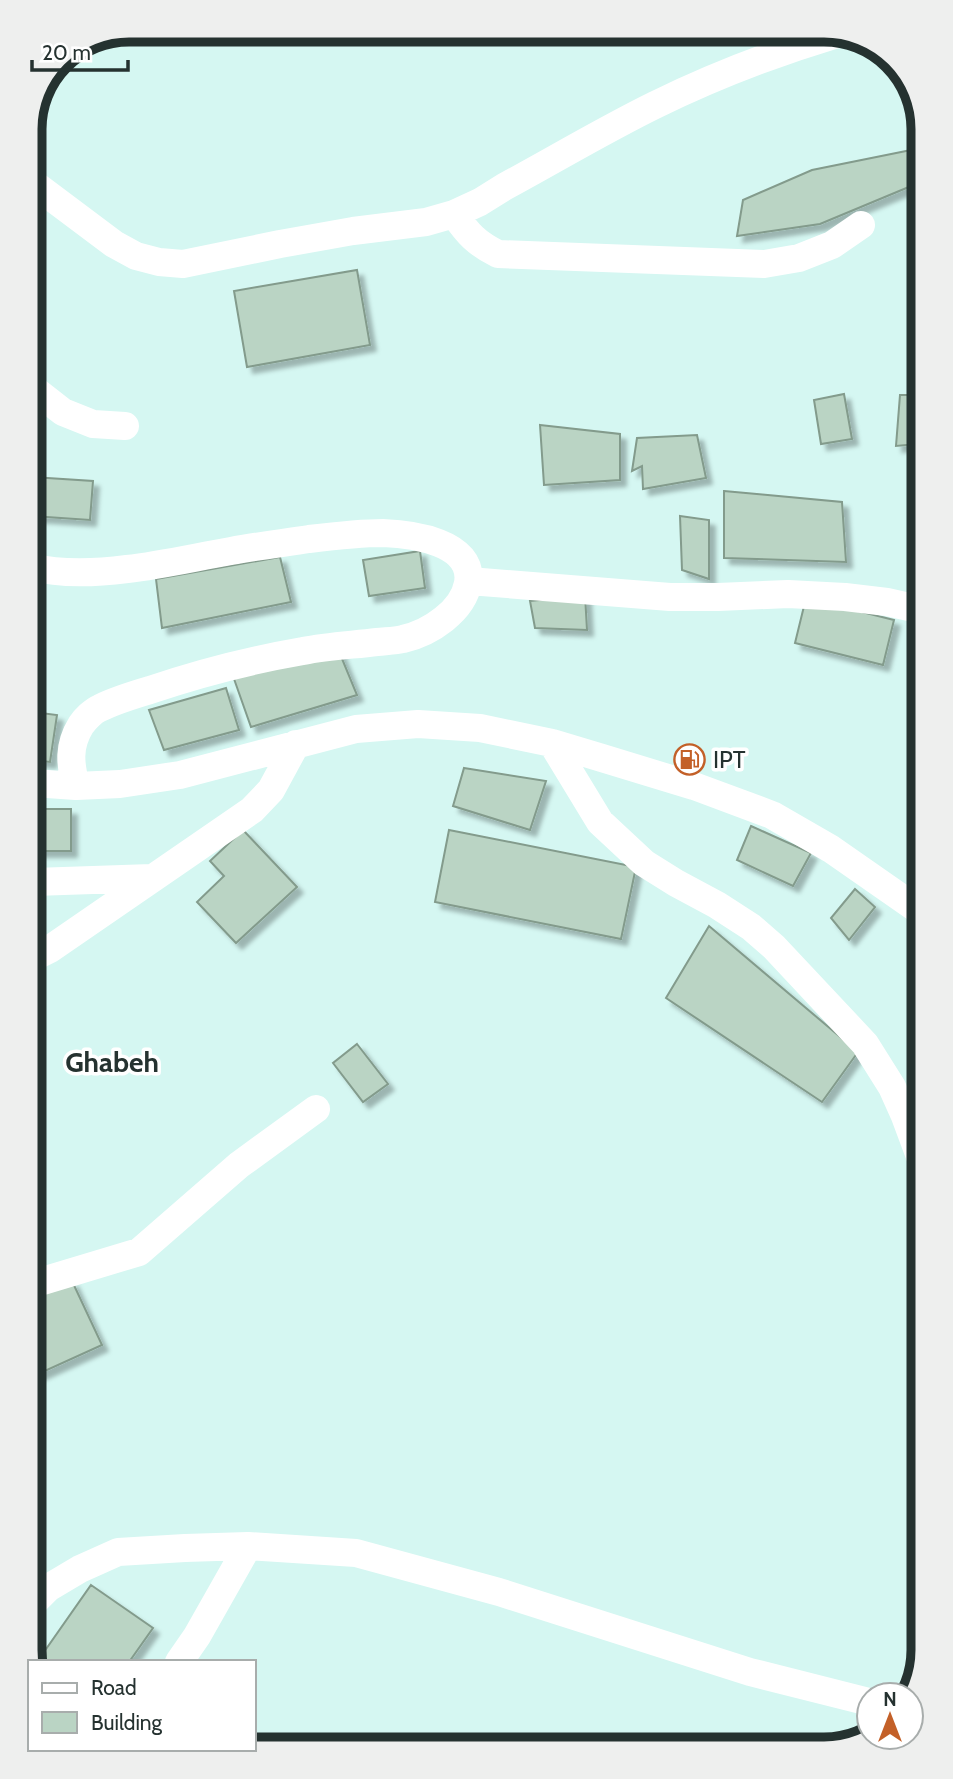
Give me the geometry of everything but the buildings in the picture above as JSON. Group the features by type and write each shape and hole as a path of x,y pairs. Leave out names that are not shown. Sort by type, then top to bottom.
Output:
{"street":[{"path":"42,190 114,244 136,256 183,264 292,242 426,222 454,214 480,202 654,105 734,70 809,42"},
{"path":"454,214 480,245 498,254 764,264 799,258 821,250 862,225"},
{"path":"42,395 64,412 93,424 125,426"},
{"path":"42,570 85,573 127,569 279,543 384,533 442,543 458,553 466,565 469,581 462,600 446,618 404,639 305,650 242,663 179,680 97,709 82,724 72,743 71,765 76,786"},
{"path":"469,581 670,597 788,594 845,597 911,608"},
{"path":"42,784 76,786 120,784 180,775 356,729 418,724 480,728 552,743 694,786 772,815 831,849 911,905"},
{"path":"552,743 600,822 644,863 751,927 774,947 865,1044 892,1087 911,1132"},
{"path":"42,953 251,810 271,790 296,744"},
{"path":"42,882 152,878"},
{"path":"42,1281 139,1252 239,1165 316,1109"},
{"path":"42,1594 80,1569 118,1552 248,1546 356,1553 499,1592 750,1672 855,1698"},
{"path":"180,1660 248,1546"}],"place":[{"name":"IPT","path":"690,759"}],"district":[{"name":"Ghabeh","path":"112,1062"}]}
